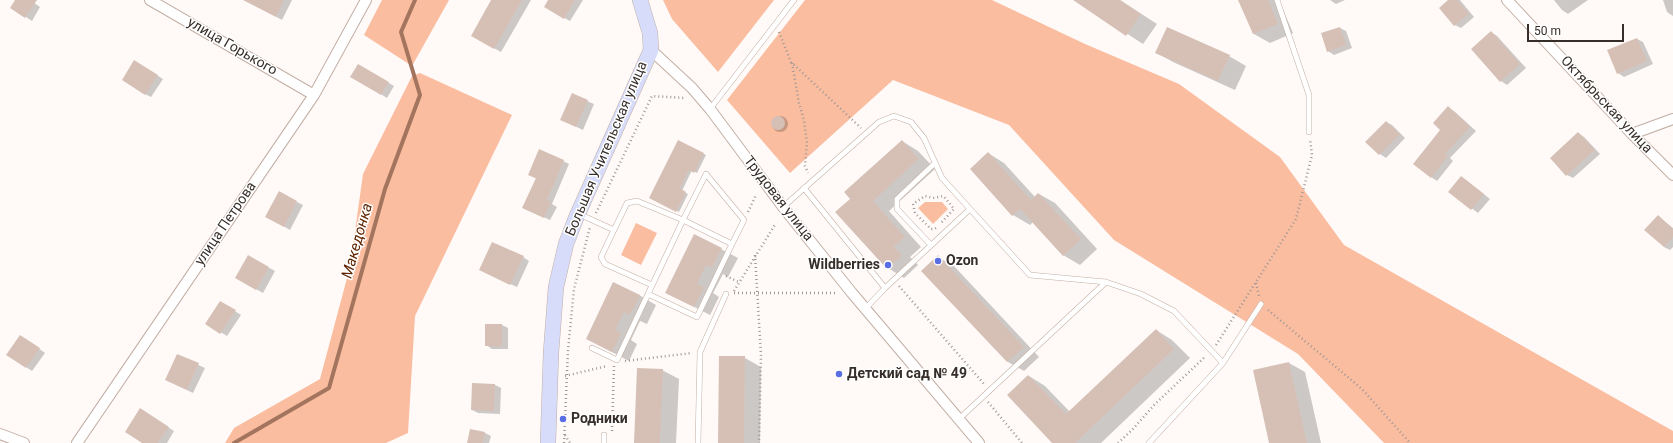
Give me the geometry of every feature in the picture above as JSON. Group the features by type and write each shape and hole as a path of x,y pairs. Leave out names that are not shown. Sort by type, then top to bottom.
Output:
{"main road":[{"name":"Большая Учительская улица","path":"548,443 551,353 556,288 566,244 651,50 650,33 640,0"}],"street":[{"name":"улица Горького","path":"150,0 314,95"},
{"name":"улица Петрова","path":"76,443 314,95 366,0"},
{"name":"Октябрьская улица","path":"1507,0 1632,134 1673,175"},
{"name":"Трудовая улица","path":"651,50 692,88 710,109 783,207 852,293 979,443"},
{"path":"1632,134 1673,120"},
{"path":"0,434 24,443"}],"lane":[{"path":"710,109 794,0"},
{"path":"1277,0 1309,95 1309,132"},
{"path":"783,207 879,122 894,116 911,122 924,138 942,178 1030,275 1106,282 1141,294 1174,311 1223,363"},
{"path":"931,245 897,209 897,199 935,163"},
{"path":"592,348 617,360 652,285 683,220 706,174 744,220 697,317 648,294"},
{"path":"804,188 885,288"},
{"path":"652,285 605,264 601,258 627,203 637,201 683,220 732,244"},
{"path":"865,309 885,288 970,209"},
{"path":"578,214 614,230"},
{"path":"959,419 1106,282"},
{"path":"698,443 700,352 726,294"},
{"path":"1149,443 1223,363 1261,304"},
{"path":"604,435 604,443"}],"path":[{"path":"776,24 792,62 807,143 805,166 811,181"},
{"path":"792,62 866,133"},
{"path":"564,443 568,350 574,289 592,221 652,96 685,98"},
{"path":"1118,443 1156,403 1212,351 1296,219 1312,155 1309,132"},
{"path":"744,220 756,195"},
{"path":"925,196 933,198 943,196 954,209 940,224 934,229 930,229 915,213 913,204 925,196"},
{"path":"776,223 732,293 852,293"},
{"path":"940,224 946,231"},
{"path":"755,255 761,355 759,443"},
{"path":"728,277 739,282"},
{"path":"894,280 990,390"},
{"path":"1256,283 1261,304 1362,389 1410,443"},
{"path":"604,435 612,435 614,364"},
{"path":"983,396 1022,443"},
{"path":"564,435 570,443"}],"shaded area":[{"path":"382,0 449,0 412,66 364,35"},
{"path":"663,0 774,0 718,72 672,19"},
{"path":"805,0 992,0 1085,44 1179,84 1280,157 1344,245 1673,431 1673,443 1384,443 1298,354 1114,240 1009,125 893,80 790,173 727,100"},
{"path":"420,73 512,115 415,316 408,433 386,443 225,443 234,428 320,379 350,267 363,174 412,76"},
{"path":"925,202 942,202 948,209 933,224 918,208"},
{"path":"636,223 657,233 641,265 621,255"}],"building":[{"path":"15,0 37,0 25,18 10,8"},
{"path":"243,0 284,0 276,17"},
{"path":"491,0 522,0 494,49 471,36"},
{"path":"548,0 575,0 564,19 544,7"},
{"path":"1073,0 1120,0 1141,14 1126,36"},
{"path":"1238,0 1268,0 1278,24 1253,34"},
{"path":"1448,0 1457,0 1469,14 1454,26 1439,8"},
{"path":"1167,27 1230,55 1218,81 1155,53"},
{"path":"1340,27 1346,45 1327,52 1321,33"},
{"path":"1491,31 1520,64 1500,82 1471,49"},
{"path":"1637,38 1647,61 1617,74 1607,50"},
{"path":"134,60 158,75 145,95 122,80"},
{"path":"358,64 389,82 381,95 350,77"},
{"path":"572,93 588,100 576,127 560,120"},
{"path":"1448,106 1470,127 1445,154 1448,156 1431,178 1413,164 1440,130 1433,123"},
{"path":"775,116 781,116 785,120 785,126 781,130 775,130 771,126 771,120"},
{"path":"1386,121 1400,134 1379,155 1365,142"},
{"path":"1578,132 1595,150 1566,176 1550,158"},
{"path":"678,140 704,153 694,173 689,170 680,188 686,192 676,212 649,198"},
{"path":"902,140 919,159 873,201 905,237 894,247 902,256 887,269 835,212 850,199 844,192"},
{"path":"539,149 564,160 547,200 551,202 544,218 522,208 536,178 528,175"},
{"path":"988,152 1031,200 1038,193 1081,239 1063,256 1020,209 1012,216 970,169"},
{"path":"1461,176 1484,194 1471,210 1448,192"},
{"path":"279,191 297,201 284,227 265,217"},
{"path":"1658,215 1673,229 1673,237 1664,247 1644,230"},
{"path":"694,234 722,248 712,268 706,265 697,284 704,287 694,307 665,293"},
{"path":"492,242 524,256 510,285 479,270"},
{"path":"248,255 269,267 256,290 235,278"},
{"path":"938,255 1024,347 1007,362 921,271"},
{"path":"613,282 640,295 630,315 624,312 615,330 621,333 612,352 586,339"},
{"path":"220,301 236,310 220,334 205,324"},
{"path":"485,324 502,324 502,346 485,346"},
{"path":"1156,329 1174,349 1075,443 1052,443 1007,395 1028,375 1066,414"},
{"path":"20,335 40,348 26,368 6,355"},
{"path":"177,354 199,363 187,390 165,380"},
{"path":"719,356 745,356 744,443 718,443"},
{"path":"1289,362 1307,443 1269,443 1253,370"},
{"path":"637,368 663,369 660,443 634,443"},
{"path":"472,383 495,384 494,411 471,410"},
{"path":"140,408 169,427 158,443 142,443 125,432"},
{"path":"470,429 485,432 483,443 467,443"}],"waterway":[{"name":"Македонка","path":"234,443 329,388 385,189 420,95 401,32 415,0"}],"place":[{"name":"Ozon","path":"938,261"},
{"name":"Wildberries","path":"888,265"},
{"name":"Детский сад № 49","path":"839,374"},
{"name":"Родники","path":"563,419"}]}
